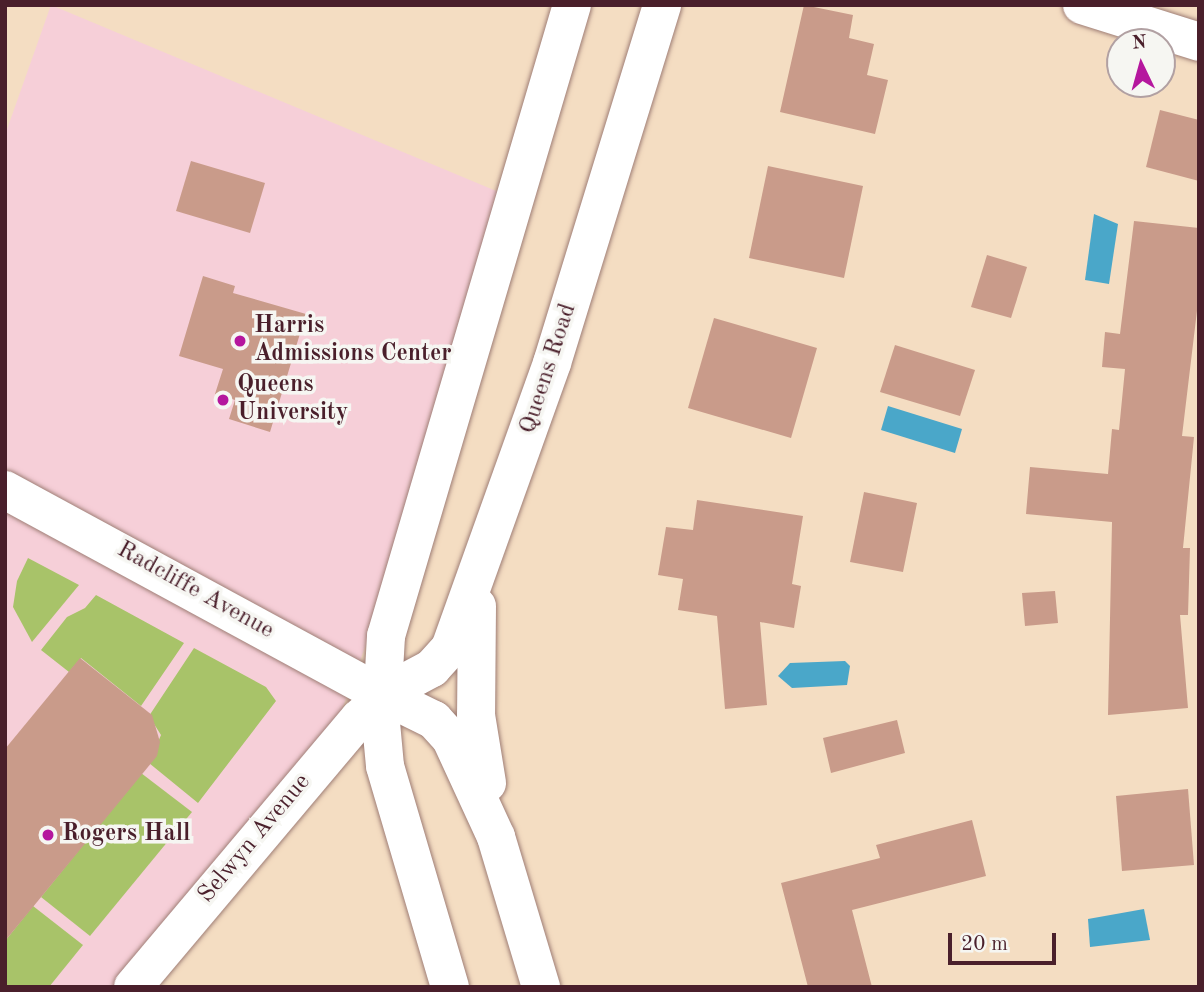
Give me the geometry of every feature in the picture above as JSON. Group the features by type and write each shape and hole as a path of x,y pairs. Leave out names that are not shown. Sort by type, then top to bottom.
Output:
{"street":[{"path":"450,987 385,766 383,695 393,602 572,5"},
{"name":"Queens Road","path":"383,695 438,664 456,636 484,563 552,363 662,5"},
{"path":"1082,5 1199,42"},
{"name":"Radcliffe Avenue","path":"5,490 383,695"},
{"path":"484,563 474,681 496,837 541,987"},
{"path":"383,695 430,717 444,729 496,837"},
{"name":"Selwyn Avenue","path":"134,987 303,781 383,695"}],"shaded area":[{"name":"Queens University","path":"51,5 501,193 380,607 340,715 119,987 5,987 5,135"}],"green space":[{"path":"28,558 79,585 32,642 13,607 17,581"},
{"path":"96,595 184,643 141,706 81,658 69,672 41,650 67,617 85,608"},
{"path":"194,648 266,687 276,701 198,803 149,763 161,735 149,716"},
{"path":"141,773 192,812 90,936 41,897"},
{"path":"33,906 83,945 49,987 5,987 5,941"}],"water":[{"path":"1094,214 1118,224 1109,284 1085,280"},
{"path":"888,406 962,429 955,453 881,430"},
{"path":"845,661 850,666 847,685 792,688 778,676 790,663"},
{"path":"1144,909 1150,940 1090,947 1088,919"}],"building":[{"path":"804,5 853,15 849,38 874,44 867,75 888,80 875,134 780,112"},
{"path":"1160,110 1199,120 1199,181 1146,167"},
{"path":"191,161 265,183 250,233 176,211"},
{"path":"768,166 863,186 844,278 749,258"},
{"path":"1134,221 1199,228 1199,294 1182,436 1194,437 1183,548 1190,548 1188,615 1180,615 1188,708 1108,715 1112,522 1026,514 1030,467 1108,474 1112,429 1119,430 1125,369 1102,367 1105,332 1120,334"},
{"path":"987,255 1027,267 1011,318 971,307"},
{"name":"Harris Admissions Center","path":"203,276 235,286 233,293 306,314 270,432 229,419 235,400 215,394 223,369 179,356"},
{"path":"714,318 817,348 791,438 688,408"},
{"path":"895,345 975,370 960,416 880,392"},
{"path":"864,492 917,503 903,572 850,562"},
{"path":"697,500 803,516 792,584 801,586 794,628 760,622 767,705 725,709 717,616 678,610 683,579 658,575 666,527 693,530"},
{"path":"1055,591 1058,623 1025,626 1022,593"},
{"name":"Rogers Hall","path":"80,658 152,715 160,742 157,756 5,941 5,749"},
{"path":"897,720 905,753 831,773 823,738"},
{"path":"1188,789 1194,865 1122,871 1116,796"},
{"path":"972,820 986,876 852,910 872,987 808,987 781,883 880,858 876,845"}],"place":[{"name":"Harris Admissions Center","path":"240,341"},
{"name":"Queens University","path":"223,400"},
{"name":"Rogers Hall","path":"48,835"}]}
